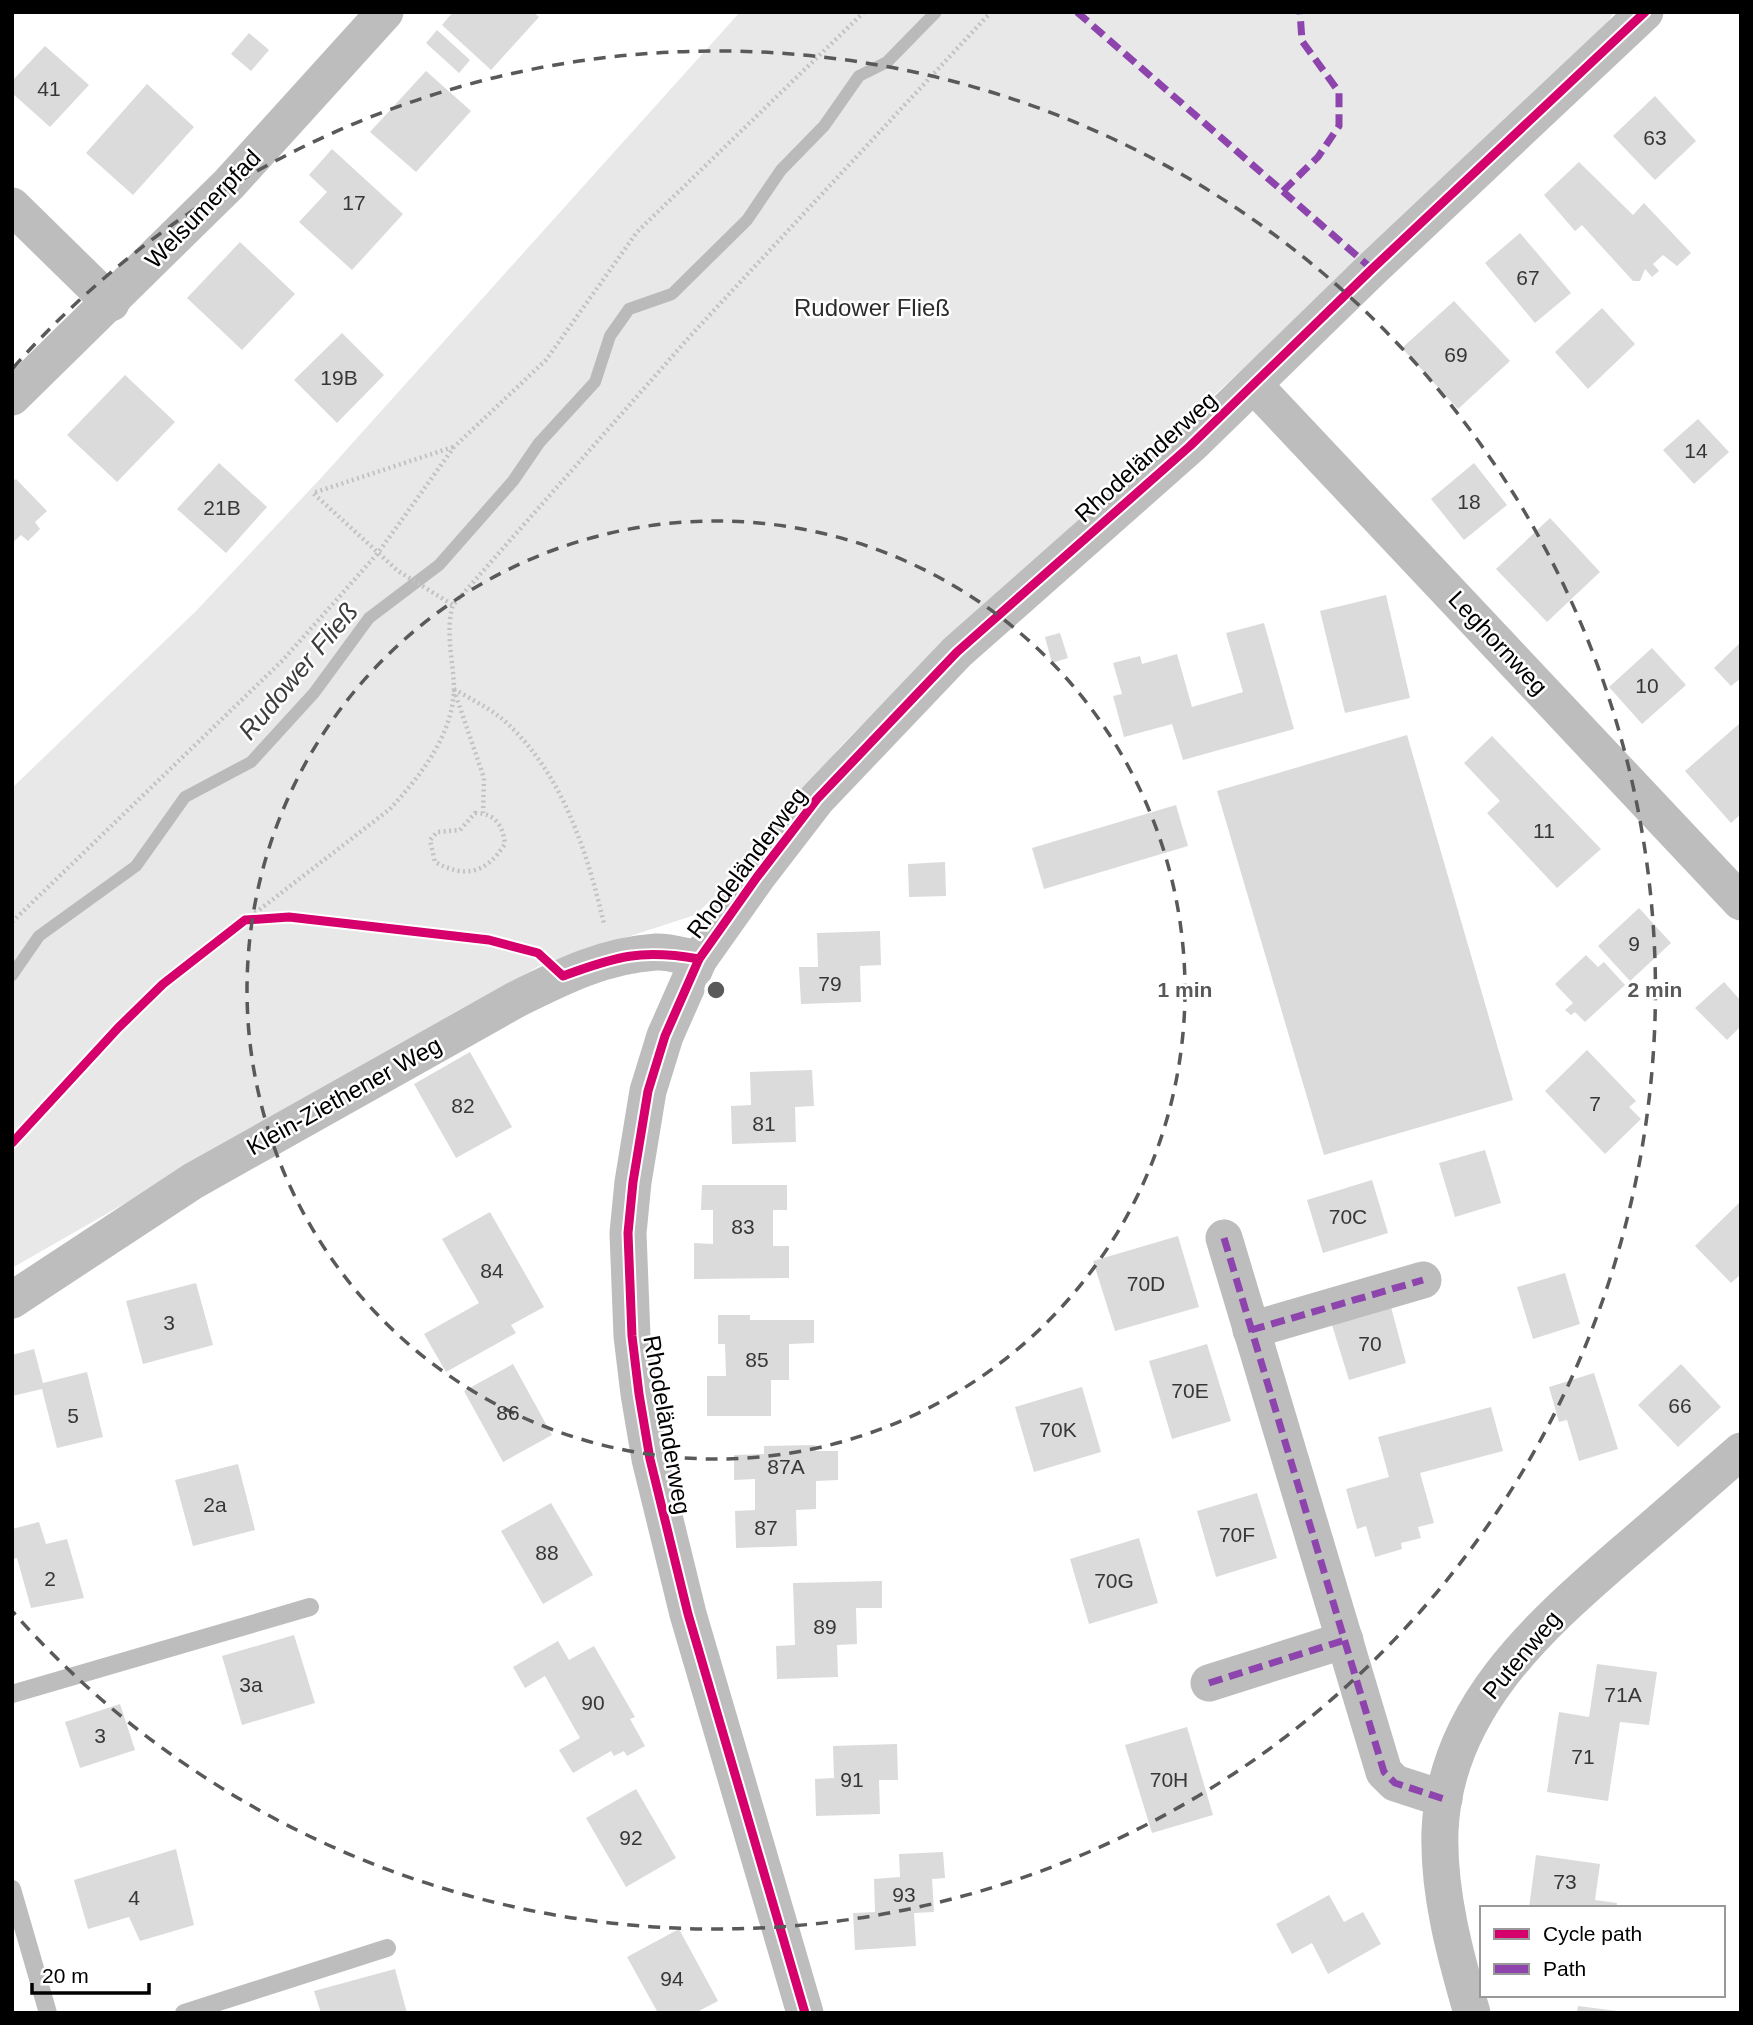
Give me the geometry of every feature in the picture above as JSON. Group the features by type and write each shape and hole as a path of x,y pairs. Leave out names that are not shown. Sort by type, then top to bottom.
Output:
{"street":[{"name":"Welsumerpfad","path":"12,397 111,303 229,184 385,12"},
{"name":"Rhodeländerweg","path":"805,2013 669,1545 650,1460 632,1336 628,1233 633,1182 648,1091 665,1036 699,959 817,799 957,652 1190,446 1645,12"},
{"path":"12,206 111,303"},
{"name":"Leghornweg","path":"1254,385 1741,902"},
{"name":"Klein-Ziethener Weg","path":"12,1300 193,1181 505,1005 563,976 612,959 658,952 699,959"},
{"path":"1224,1238 1384,1772 1395,1783 1444,1799"},
{"path":"1251,1329 1423,1280"},
{"name":"Putenweg","path":"1472,2013 1456,1959 1447,1910 1440,1830 1444,1799 1469,1722 1506,1666 1536,1630 1741,1451"},
{"path":"1209,1683 1345,1640"}],"lane":[{"path":"12,1694 310,1607"},
{"path":"12,1889 48,2013"},
{"path":"184,2013 387,1948"}],"path":[{"path":"12,922 283,660 378,553 454,447 546,360 637,232 864,12"},
{"path":"483,813 484,778 454,690 449,617 453,605 692,334 991,12"},
{"path":"453,605 398,571 313,493 454,447"},
{"path":"12,1143 154,993 381,816 404,793 440,742 454,690"},
{"path":"454,690 512,727 550,776 568,811 591,872 612,959"},
{"path":"475,813 483,813 498,821 503,831 505,844 496,858 485,868 470,871 448,870 435,862 430,841 437,832 460,830 475,813"},
{"path":"245,920 315,919 489,940 538,953 563,976"}],"green space":[{"name":"Rudower Fließ","path":"740,12 1614,12 1593,46 916,670 841,746 770,831 736,877 695,915 541,965 12,1268 12,788 196,611 321,478"}],"building":[{"path":"453,12 533,12 539,17 491,70 442,25"},
{"path":"437,30 470,60 459,73 426,43"},
{"path":"249,33 269,50 251,71 231,54"},
{"path":"45,46 89,85 50,127 12,93 12,81"},
{"path":"426,71 471,111 416,172 370,132"},
{"path":"147,84 194,127 133,195 86,153"},
{"path":"1655,96 1696,141 1655,180 1613,136"},
{"path":"332,149 403,214 352,270 299,222 327,192 309,175"},
{"path":"1579,162 1633,215 1644,203 1691,253 1677,266 1663,255 1653,264 1659,271 1652,277 1645,269 1640,281 1633,281 1582,225 1575,231 1544,195"},
{"path":"1520,233 1571,293 1535,323 1485,263"},
{"path":"240,242 295,294 242,350 187,298"},
{"path":"1454,301 1510,361 1458,409 1402,348"},
{"path":"1602,308 1635,344 1588,389 1555,352"},
{"path":"342,333 384,375 337,423 294,380"},
{"path":"125,375 175,422 117,482 67,435"},
{"path":"1698,419 1729,452 1694,484 1663,450"},
{"path":"219,463 267,507 226,553 177,509"},
{"path":"1474,463 1507,505 1464,540 1431,499"},
{"path":"16,479 47,511 35,522 40,529 28,541 21,535 12,543 12,482"},
{"path":"1550,518 1600,572 1547,622 1496,569"},
{"path":"1386,595 1410,698 1345,713 1320,611"},
{"path":"1264,623 1294,729 1183,760 1172,724 1124,737 1113,696 1122,694 1113,663 1140,656 1142,664 1177,654 1192,707 1243,692 1226,633"},
{"path":"1060,633 1068,658 1052,663 1045,637"},
{"path":"1741,642 1741,678 1731,686 1714,668"},
{"path":"1652,648 1686,685 1642,724 1609,687"},
{"path":"1739,724 1741,814 1731,823 1685,771"},
{"path":"1407,735 1513,1100 1324,1155 1217,791"},
{"path":"1492,736 1601,849 1557,888 1487,813 1500,801 1464,763"},
{"path":"1176,805 1188,846 1044,889 1032,848"},
{"path":"945,862 946,896 909,897 908,864"},
{"path":"1639,908 1671,943 1630,981 1598,946"},
{"path":"880,931 881,965 860,966 861,1002 801,1004 799,967 818,967 817,933"},
{"path":"1586,955 1598,967 1604,962 1625,985 1585,1022 1575,1012 1571,1015 1565,1010 1573,1003 1555,984"},
{"path":"1724,982 1741,1001 1741,1026 1727,1040 1695,1008"},
{"path":"1587,1050 1636,1101 1629,1107 1641,1119 1605,1154 1545,1091"},
{"path":"470,1052 512,1127 456,1158 414,1084"},
{"path":"812,1070 814,1106 795,1107 796,1142 732,1144 731,1106 751,1105 750,1072"},
{"path":"1485,1150 1501,1203 1455,1217 1439,1163"},
{"path":"1372,1180 1388,1233 1323,1253 1307,1200"},
{"path":"702,1185 787,1185 787,1210 773,1210 773,1246 789,1246 789,1278 694,1279 694,1243 713,1244 713,1210 701,1210"},
{"path":"1739,1203 1741,1274 1731,1283 1695,1246"},
{"path":"490,1212 544,1307 511,1325 516,1333 446,1372 424,1334 479,1303 442,1239"},
{"path":"1178,1236 1199,1307 1115,1331 1093,1261"},
{"path":"1565,1273 1580,1324 1533,1339 1517,1287"},
{"path":"196,1283 213,1345 143,1364 126,1301"},
{"path":"1391,1307 1406,1363 1349,1380 1332,1325"},
{"path":"718,1315 750,1315 750,1320 814,1320 814,1343 789,1344 789,1380 771,1380 771,1416 707,1416 707,1376 726,1376 725,1344 718,1344"},
{"path":"1207,1344 1231,1421 1172,1439 1149,1361"},
{"path":"34,1349 43,1383 87,1372 103,1437 57,1448 42,1389 12,1396 12,1355"},
{"path":"513,1364 552,1435 503,1462 464,1391"},
{"path":"1681,1364 1721,1407 1678,1447 1638,1405"},
{"path":"1594,1373 1618,1449 1579,1461 1567,1420 1559,1422 1549,1387"},
{"path":"1082,1387 1101,1452 1034,1472 1015,1407"},
{"path":"1491,1407 1503,1451 1420,1473 1434,1523 1418,1527 1421,1538 1401,1543 1402,1549 1375,1557 1366,1526 1357,1529 1346,1489 1389,1477 1378,1437"},
{"path":"815,1445 816,1451 838,1451 838,1480 816,1481 816,1509 796,1510 797,1546 736,1548 735,1511 755,1510 755,1479 734,1480 734,1455 764,1454 764,1446"},
{"path":"238,1464 255,1530 193,1546 175,1480"},
{"path":"1257,1493 1277,1558 1216,1577 1197,1511"},
{"path":"551,1503 593,1575 543,1604 501,1531"},
{"path":"39,1522 46,1544 67,1539 84,1598 31,1608 17,1558 12,1559 12,1529"},
{"path":"1139,1538 1158,1603 1089,1624 1070,1559"},
{"path":"882,1581 882,1608 856,1608 857,1644 837,1645 838,1677 777,1679 776,1646 795,1645 793,1583"},
{"path":"294,1635 315,1703 242,1725 222,1656"},
{"path":"558,1641 569,1660 594,1646 635,1717 630,1719 645,1746 627,1756 624,1751 614,1756 611,1751 573,1773 559,1750 580,1738 545,1676 525,1688 513,1667"},
{"path":"1597,1664 1657,1672 1649,1725 1620,1722 1608,1801 1547,1792 1559,1712 1589,1717"},
{"path":"120,1704 135,1750 80,1768 65,1722"},
{"path":"1187,1727 1213,1815 1152,1833 1125,1745"},
{"path":"897,1744 898,1780 879,1780 880,1814 816,1816 815,1779 834,1778 833,1746"},
{"path":"636,1789 676,1858 626,1887 586,1818"},
{"path":"176,1849 194,1925 140,1941 129,1917 88,1929 74,1880"},
{"path":"943,1852 945,1878 932,1879 934,1912 914,1913 916,1946 855,1950 853,1913 875,1912 874,1879 900,1877 899,1854"},
{"path":"1536,1855 1600,1864 1595,1900 1617,1903 1616,1906 1529,1906"},
{"path":"1329,1895 1344,1922 1363,1912 1381,1944 1328,1974 1312,1943 1292,1954 1276,1924"},
{"path":"679,1929 718,2001 695,2013 658,2013 627,1957"},
{"path":"395,1969 407,2013 321,2013 314,1991"},
{"path":"1578,2006 1617,2011 1617,2013 1577,2013"}],"waterway":[{"name":"Rudower Fließ","path":"12,975 39,936 136,866 185,797 251,762 314,693 369,618 439,565 513,481 539,443 595,382 610,336 629,309 672,294 747,220 781,170 824,126 859,76 887,62 936,12"}],"marked path":[{"path":"1077,12 1372,269"},
{"path":"1283,191 1318,157 1339,126 1339,92 1302,41 1300,12"},
{"path":"1224,1238 1384,1772 1395,1783 1444,1799"},
{"path":"1251,1330 1423,1280"},
{"path":"1209,1683 1345,1640"}],"cycle path":[{"path":"805,2013 688,1614 650,1459 639,1394 632,1336 628,1233 633,1182 648,1091 665,1036 699,959 757,877 817,799 957,652 1190,446 1372,269 1645,12"},
{"path":"12,1143 118,1028 163,984 245,920 289,917 489,940 538,953 563,976 630,956 661,955 699,959"}]}
